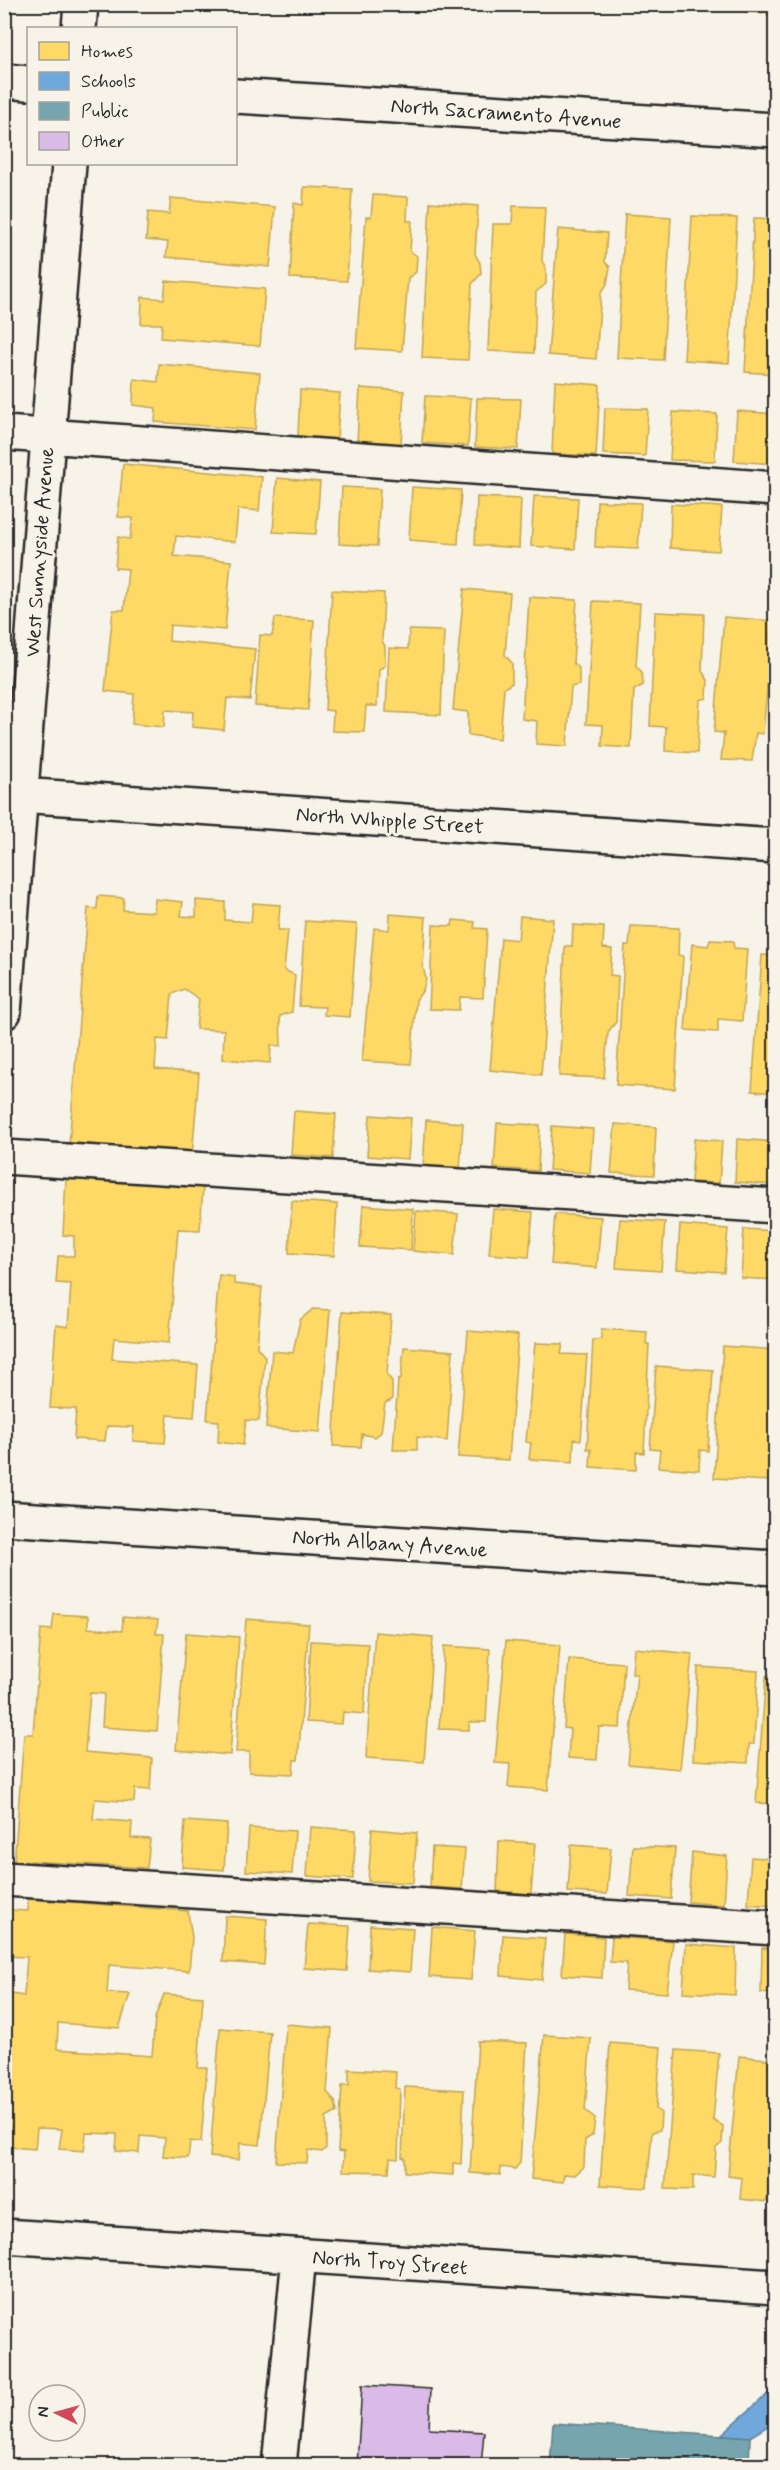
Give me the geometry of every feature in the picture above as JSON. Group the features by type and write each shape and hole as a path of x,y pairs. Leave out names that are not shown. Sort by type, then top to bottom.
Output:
{"street":[{"path":"79,27 81,4"},
{"path":"4,81 27,83"},
{"name":"North Sacramento Avenue","path":"237,96 776,130"},
{"name":"West Sunnyside Avenue","path":"4,1012 13,794 48,436 69,165"},
{"path":"4,434 776,489"},
{"name":"North Whipple Street","path":"13,794 776,846"},
{"path":"4,1157 776,1206"},
{"name":"North Albany Avenue","path":"4,1518 776,1568"},
{"path":"4,1879 776,1928"},
{"name":"North Troy Street","path":"4,2236 776,2287"},
{"path":"279,2466 299,2256"}],"building: Homes":[{"path":"652,4 698,4 697,7"},
{"path":"702,4 763,4 762,13 702,8"},
{"path":"768,4 776,4 776,16 767,15"},
{"path":"304,187 352,189 347,281 290,278 294,203 303,205"},
{"path":"373,195 408,197 407,221 412,221 410,251 417,256 416,272 408,278 402,351 356,348 366,217 371,217"},
{"path":"171,198 275,207 270,267 166,257 168,242 146,240 148,212 169,214"},
{"path":"430,202 478,206 475,254 480,263 481,274 472,284 468,360 422,358"},
{"path":"513,206 545,207 542,261 546,268 546,284 536,292 534,353 488,351 493,224 512,224"},
{"path":"625,214 671,217 663,360 617,358"},
{"path":"692,216 737,218 729,363 684,360"},
{"path":"754,218 776,219 776,374 745,372"},
{"path":"558,229 607,233 605,262 610,267 607,284 601,293 596,359 548,355"},
{"path":"166,281 265,289 260,346 161,338 162,324 141,324 142,297 164,299"},
{"path":"159,364 260,373 255,430 155,422 156,408 133,405 134,379 158,382"},
{"path":"555,381 600,385 596,456 552,454"},
{"path":"360,388 404,391 401,444 357,442"},
{"path":"300,390 340,393 337,439 298,436"},
{"path":"425,396 471,398 468,446 422,443"},
{"path":"477,398 521,399 518,449 475,447"},
{"path":"605,408 648,409 645,456 603,454"},
{"path":"737,411 776,414 773,464 734,461"},
{"path":"673,412 717,414 715,461 670,460"},
{"path":"123,464 262,477 259,511 238,509 235,542 176,536 174,556 231,561 225,630 170,625 169,641 255,649 250,700 227,698 224,730 192,727 193,712 165,710 164,727 132,724 134,694 105,691 113,610 124,610 128,569 115,568 118,537 130,539 133,518 118,517"},
{"path":"277,478 320,482 316,534 273,532"},
{"path":"342,487 380,489 377,546 339,544"},
{"path":"412,487 461,490 458,544 409,540"},
{"path":"534,496 578,498 575,549 531,546"},
{"path":"477,497 521,499 519,548 475,545"},
{"path":"597,501 641,503 638,549 595,547"},
{"path":"671,504 722,507 719,551 670,548"},
{"path":"464,589 510,593 505,655 512,663 512,683 504,688 500,739 468,735 468,712 453,710"},
{"path":"332,590 384,593 382,641 385,646 385,666 379,669 377,706 366,706 364,732 332,731 333,711 325,710"},
{"path":"529,597 577,600 573,663 579,668 579,685 571,687 567,746 536,744 537,721 522,719"},
{"path":"593,601 640,603 636,666 642,672 643,685 634,690 631,748 602,746 603,725 586,724"},
{"path":"655,612 704,614 702,671 708,680 707,698 700,700 697,753 665,751 666,727 650,726"},
{"path":"724,617 773,621 763,734 756,733 752,761 721,760 724,733 714,732"},
{"path":"275,618 314,620 308,710 255,706 260,635 272,636"},
{"path":"409,630 444,631 441,715 386,712 389,648 408,649"},
{"path":"775,683 776,736 771,736"},
{"path":"98,896 124,898 123,910 154,912 155,899 183,902 181,916 196,917 196,900 225,902 225,920 251,922 253,903 280,905 278,930 288,930 284,970 295,975 292,1012 280,1016 281,1046 271,1045 270,1063 223,1059 224,1030 196,1029 199,999 184,989 172,994 168,1040 157,1039 155,1069 199,1073 192,1156 69,1145 88,908 97,909"},
{"path":"390,914 426,917 423,967 426,979 423,990 416,1000 411,1064 362,1061 374,928 389,930"},
{"path":"520,916 553,919 541,1075 490,1070 501,938 518,940"},
{"path":"453,920 475,922 474,928 487,929 483,998 460,997 459,1010 429,1009 433,925 452,926"},
{"path":"305,921 357,924 350,1017 324,1015 325,1007 299,1006"},
{"path":"573,925 604,927 603,948 612,949 610,975 618,976 616,1022 608,1032 604,1078 559,1076 565,946 572,946"},
{"path":"631,926 679,928 678,955 683,956 675,1089 616,1085 625,945 629,945"},
{"path":"710,940 733,941 734,948 747,949 742,1021 718,1019 718,1032 685,1030 692,944 708,946"},
{"path":"762,955 776,956 776,1093 752,1091"},
{"path":"294,1111 336,1114 333,1158 291,1155"},
{"path":"370,1115 411,1118 408,1159 367,1156"},
{"path":"426,1120 463,1123 460,1170 423,1168"},
{"path":"497,1123 540,1125 538,1171 494,1168"},
{"path":"615,1124 656,1127 654,1175 611,1173"},
{"path":"552,1126 593,1129 590,1173 549,1170"},
{"path":"694,1139 722,1141 719,1183 691,1182"},
{"path":"737,1139 776,1142 776,1185 735,1182"},
{"path":"66,1178 203,1187 200,1230 178,1229 169,1343 114,1338 112,1359 198,1365 194,1417 168,1415 165,1443 133,1441 134,1427 107,1426 105,1441 74,1439 76,1409 50,1408 56,1325 68,1327 71,1284 56,1283 58,1256 74,1256 74,1236 63,1235"},
{"path":"292,1201 337,1204 334,1256 289,1253"},
{"path":"363,1205 413,1209 411,1250 360,1247"},
{"path":"493,1209 533,1212 529,1257 489,1254"},
{"path":"416,1211 458,1214 454,1255 413,1251"},
{"path":"555,1214 601,1217 597,1268 551,1264"},
{"path":"620,1219 665,1222 661,1271 616,1268"},
{"path":"680,1225 728,1229 724,1272 677,1269"},
{"path":"744,1229 776,1231 776,1280 741,1278"},
{"path":"219,1275 234,1277 234,1284 262,1287 257,1347 265,1357 259,1421 246,1420 243,1445 218,1442 219,1421 207,1420"},
{"path":"313,1309 330,1310 320,1432 266,1428 272,1351 293,1353 300,1320"},
{"path":"342,1312 391,1315 387,1375 392,1381 392,1400 385,1403 381,1432 375,1437 362,1434 361,1447 333,1446"},
{"path":"601,1329 647,1332 646,1344 649,1344 644,1453 636,1452 636,1470 590,1467 591,1449 587,1449 593,1340 601,1339"},
{"path":"468,1331 518,1335 509,1460 458,1457"},
{"path":"535,1343 563,1344 561,1354 587,1355 581,1440 574,1439 573,1462 529,1459 531,1443 526,1442"},
{"path":"723,1346 776,1350 773,1481 714,1478"},
{"path":"404,1347 453,1351 447,1441 417,1437 417,1450 393,1450 398,1380 401,1379"},
{"path":"656,1366 713,1370 708,1451 700,1450 699,1470 658,1467 660,1450 650,1449"},
{"path":"54,1614 88,1616 88,1628 122,1631 123,1617 158,1620 156,1634 164,1634 157,1731 102,1727 104,1694 90,1693 85,1752 152,1758 150,1790 135,1789 134,1802 95,1799 93,1819 132,1822 131,1838 150,1839 147,1868 31,1861 32,1866 14,1864 24,1734 33,1734 41,1629 52,1630"},
{"path":"246,1619 309,1624 298,1760 294,1760 293,1774 249,1772 249,1752 236,1752"},
{"path":"375,1632 433,1637 424,1762 366,1758"},
{"path":"186,1633 239,1637 230,1755 176,1750"},
{"path":"311,1641 368,1644 364,1714 343,1712 342,1724 306,1722"},
{"path":"506,1641 560,1645 548,1790 508,1787 510,1764 495,1763"},
{"path":"444,1646 490,1649 486,1722 469,1722 469,1730 439,1729"},
{"path":"634,1648 692,1654 680,1769 628,1764 637,1674 632,1674"},
{"path":"569,1659 624,1663 620,1728 599,1727 597,1760 568,1758 570,1729 564,1728"},
{"path":"698,1667 758,1671 754,1744 749,1744 748,1763 693,1760"},
{"path":"776,1673 776,1804 756,1803 766,1676 775,1676"},
{"path":"185,1821 227,1824 224,1870 182,1867"},
{"path":"310,1827 356,1830 353,1879 307,1876"},
{"path":"249,1828 295,1831 292,1874 246,1871"},
{"path":"372,1829 417,1833 413,1883 368,1881"},
{"path":"499,1841 535,1843 531,1894 497,1891"},
{"path":"571,1845 611,1848 607,1894 568,1892"},
{"path":"633,1846 675,1848 671,1899 629,1896"},
{"path":"432,1847 465,1849 462,1889 430,1887"},
{"path":"692,1852 727,1856 724,1905 688,1902"},
{"path":"751,1857 776,1859 776,1906 748,1904"},
{"path":"28,1899 188,1911 192,1938 189,1971 109,1965 107,1993 130,1994 119,2028 58,2023 57,2049 152,2056 155,2018 164,1994 203,1997 198,2068 207,2068 201,2142 190,2141 188,2158 163,2156 165,2138 140,2136 139,2153 116,2151 117,2134 86,2133 84,2151 59,2149 62,2129 37,2128 35,2149 9,2147 11,2125 4,2125 5,1993 24,1996 27,1957 5,1956 8,1910 28,1911"},
{"path":"225,1916 267,1919 264,1965 223,1962"},
{"path":"308,1924 350,1926 347,1971 304,1968"},
{"path":"370,1925 413,1928 410,1972 368,1969"},
{"path":"432,1927 475,1931 471,1980 429,1977"},
{"path":"565,1934 604,1937 602,1978 562,1975"},
{"path":"503,1935 545,1938 542,1980 501,1976"},
{"path":"612,1937 673,1941 667,1993 625,1990 627,1963 610,1962"},
{"path":"686,1944 736,1948 735,1995 683,1992"},
{"path":"762,1948 776,1949 776,1994 761,1993"},
{"path":"286,2024 332,2028 327,2092 335,2101 337,2112 326,2118 326,2148 322,2152 308,2150 307,2163 276,2162"},
{"path":"220,2028 270,2032 260,2145 240,2143 239,2160 210,2157"},
{"path":"544,2035 591,2038 585,2110 595,2118 593,2135 585,2140 584,2167 575,2175 564,2174 563,2182 531,2179"},
{"path":"478,2041 527,2043 520,2163 515,2169 501,2167 500,2175 470,2173"},
{"path":"610,2043 661,2047 656,2109 661,2113 660,2130 652,2132 647,2188 600,2185"},
{"path":"676,2050 719,2053 713,2120 723,2126 722,2143 716,2148 714,2177 693,2175 693,2190 665,2189"},
{"path":"739,2056 776,2060 776,2176 769,2176 767,2202 740,2199 742,2178 728,2176"},
{"path":"349,2069 396,2072 395,2088 400,2089 398,2159 390,2158 389,2172 343,2171 344,2152 338,2151 342,2085 349,2085"},
{"path":"405,2087 464,2090 461,2164 453,2163 453,2175 405,2172 405,2158 402,2157"}],"building: Schools":[{"path":"770,2392 776,2392 776,2421 750,2437 721,2435"}],"building: Public":[{"path":"553,2423 750,2437 749,2466 550,2466"}],"building: Other":[{"path":"362,2385 431,2389 429,2429 484,2432 481,2466 357,2466"}]}
